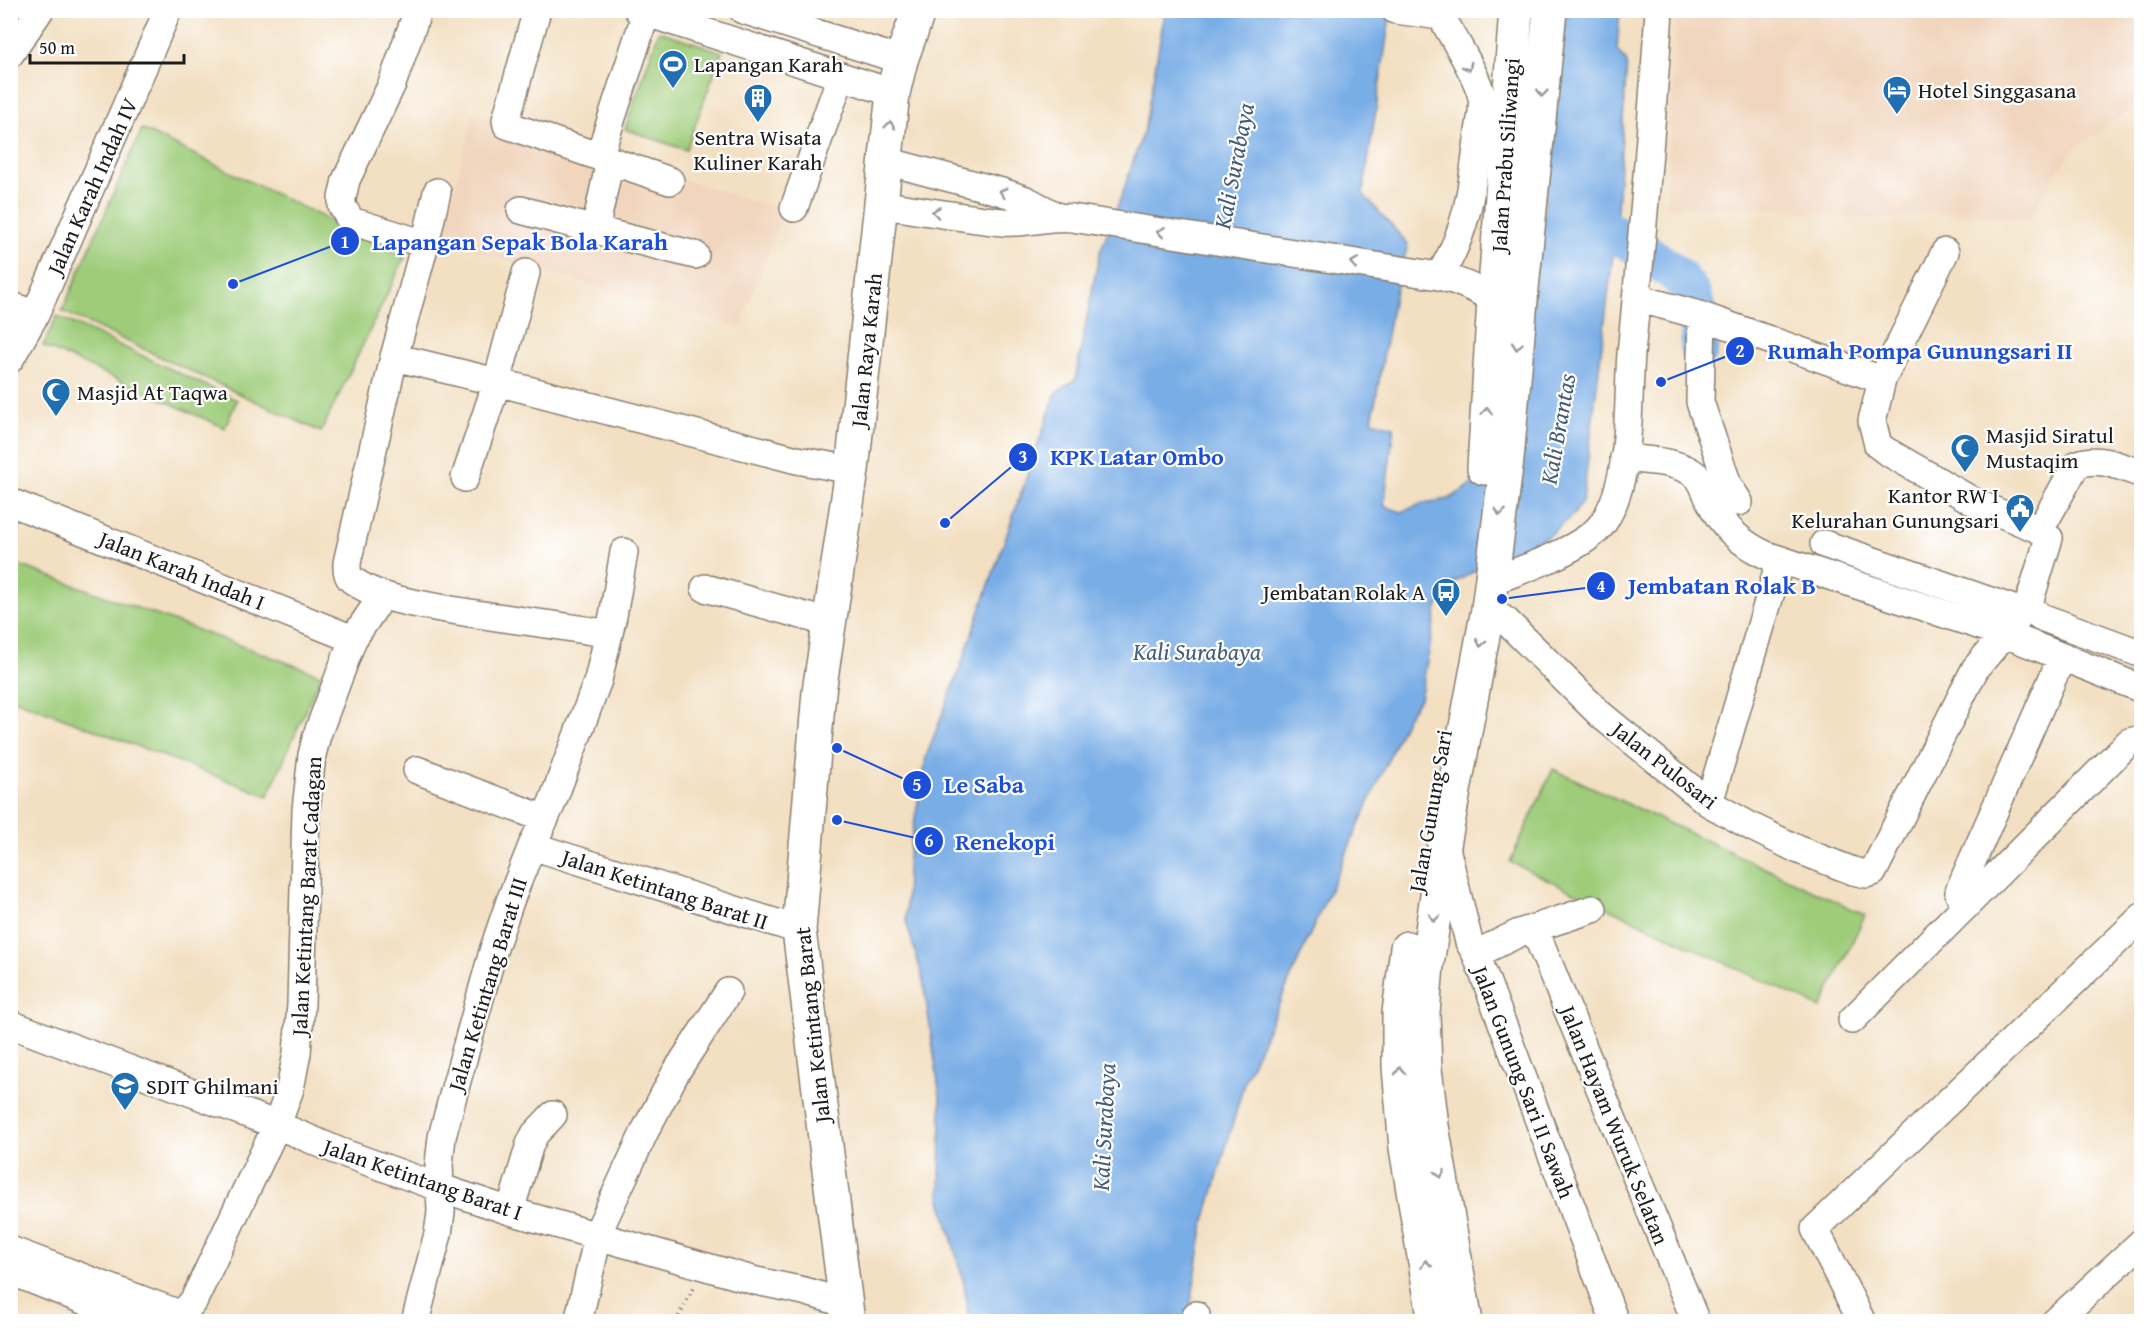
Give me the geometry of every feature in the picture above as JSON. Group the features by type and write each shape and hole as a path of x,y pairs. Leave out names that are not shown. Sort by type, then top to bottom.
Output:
{"main road":[{"name":"Jalan Raya Karah","path":"819,692 852,470 893,93 901,60 919,10"},
{"name":"Jalan Prabu Siliwangi","path":"1508,294 1511,72 1516,10"},
{"name":"Jalan Prabu Siliwangi","path":"1508,294 1550,10"},
{"name":"Jalan Gunung Sari","path":"1435,1322 1418,1128 1425,1069 1423,1013 1427,965 1445,839 1486,582 1508,294"},
{"name":"Jalan Gunung Sari","path":"1466,1322 1418,1128 1400,1067 1399,1013 1408,935 1486,582"},
{"name":"Jalan Ketintang Barat","path":"819,692 799,930 846,1312"}],"street":[{"path":"10,54 40,10"},
{"name":"Jalan Karah Indah IV","path":"10,359 23,310 168,10"},
{"path":"418,10 392,84 346,180 342,198 344,212 351,221 426,244"},
{"path":"537,10 506,120 507,124 670,181"},
{"path":"1481,114 1523,56 1531,40 1535,10"},
{"path":"1486,582 1524,570 1593,534 1603,523 1618,489 1624,458 1652,127 1659,10"},
{"path":"595,230 604,159 643,11 893,93"},
{"path":"1404,12 1444,13 1479,86 1482,100 1473,181 1463,227 1455,250 1439,276"},
{"path":"759,13 901,60"},
{"path":"794,207 841,76"},
{"path":"886,161 1002,192 1064,217 1439,276 1463,282 1480,291 1508,294"},
{"path":"437,192 426,244 394,357 347,563 348,574 350,579 383,595 412,603 504,620 609,634"},
{"path":"882,205 1003,222 1026,222 1064,217"},
{"path":"521,210 695,255"},
{"path":"1945,252 1882,380 1872,416 1878,445 1886,452 1976,503 2045,534"},
{"path":"465,478 497,382 526,273"},
{"path":"1637,298 1697,315 1882,380"},
{"path":"1697,315 1700,402 1725,499 1723,522 1738,538 1751,548 1780,561 1826,557 2016,621 2062,657 2142,689"},
{"path":"394,357 797,460 852,470"},
{"path":"1624,458 1669,464 1690,472 1725,499"},
{"path":"2016,621 2045,534 2076,465 2093,461 2142,474"},
{"name":"Jalan Karah Indah I","path":"10,502 352,639"},
{"name":"Jalan Ketintang Barat III","path":"415,1322 438,1234 441,1212 439,1164 447,1117 494,948 510,901 545,819 591,699 609,634 624,552"},
{"path":"1709,803 1780,561"},
{"name":"Jalan Pulosari","path":"1486,582 1507,622 1601,715 1709,803 1799,850 1863,874 1872,873 1981,659 2016,621"},
{"path":"705,588 830,623"},
{"name":"Jalan Ketintang Barat Cadagan","path":"10,1250 174,1312 185,1311 194,1300 277,1125 290,1089 300,1023 308,777 317,735 352,639 383,595"},
{"path":"2016,621 2041,617 2139,648"},
{"path":"1967,905 1959,891 2062,657"},
{"path":"1852,1020 2129,742 2142,739"},
{"path":"417,770 545,819"},
{"name":"Jalan Gunung Sari II Sawah","path":"1445,839 1465,929 1615,1322"},
{"name":"Jalan Ketintang Barat II","path":"532,846 799,930"},
{"path":"1476,954 1519,933 1593,909"},
{"path":"1862,1322 1815,1229 2142,917"},
{"name":"Jalan Hayam Wuruk Selatan","path":"1533,928 1696,1322"},
{"path":"578,1322 597,1235 645,1131 676,1072 728,992"},
{"name":"Jalan Ketintang Barat I","path":"10,1024 277,1125 338,1151 441,1188 510,1211 704,1266 846,1312"},
{"path":"510,1211 530,1144 535,1134 553,1116"},
{"path":"2055,1322 2139,1249"},
{"path":"10,1271 138,1322"}],"path":[{"path":"676,1322 704,1266"}],"shaded area":[{"name":"Hotel Singgasana","path":"1677,11 2141,11 2141,102 2072,151 2053,178 2030,219 1935,213 1862,220 1762,207 1666,207"},
{"path":"473,115 783,210 740,328 441,241"}],"green space":[{"name":"Lapangan Karah","path":"659,31 722,52 686,150 625,129"},
{"path":"142,129 405,257 321,432 62,311"},
{"path":"57,316 237,400 225,428 43,346"},
{"path":"11,562 321,675 268,796 11,698"},
{"path":"1553,769 1865,915 1821,1008 1510,862"}],"water":[{"name":"Kali Surabaya","path":"1165,11 1391,11 1363,194 1408,244 1393,301 1372,421 1394,427 1384,506 1402,512 1423,503 1449,499 1510,461 1542,229 1567,11 1620,11 1617,50 1627,62 1615,239 1583,499 1575,513 1548,536 1499,557 1452,584 1437,608 1420,699 1407,717 1245,1080 1203,1228 1188,1321 969,1321 964,1284 940,1196 941,1104 923,979 906,921 907,863 926,757 960,668 1056,393 1075,380 1099,255 1145,126"}],"waterway":[{"path":"1582,215 1665,265 1685,284 1690,291 1698,316 1699,350"}],"place":[{"name":"Lapangan Karah","path":"673,90"},
{"name":"Hotel Singgasana","path":"1897,116"},
{"name":"Sentra Wisata Kuliner Karah","path":"758,124"},
{"name":"Lapangan Sepak Bola Karah","path":"233,284"},
{"name":"Rumah Pompa Gunungsari II","path":"1661,382"},
{"name":"Masjid At Taqwa","path":"56,418"},
{"name":"Masjid Siratul Mustaqim","path":"1965,474"},
{"name":"KPK Latar Ombo","path":"945,523"},
{"name":"Kantor RW I Kelurahan Gunungsari","path":"2020,534"},
{"name":"Jembatan Rolak B","path":"1502,599"},
{"name":"Jembatan Rolak A","path":"1446,618"},
{"name":"Le Saba","path":"837,748"},
{"name":"Renekopi","path":"837,820"},
{"name":"SDIT Ghilmani","path":"125,1112"}],"water label":[{"name":"Kali Brantas","path":"1558,429"}]}
